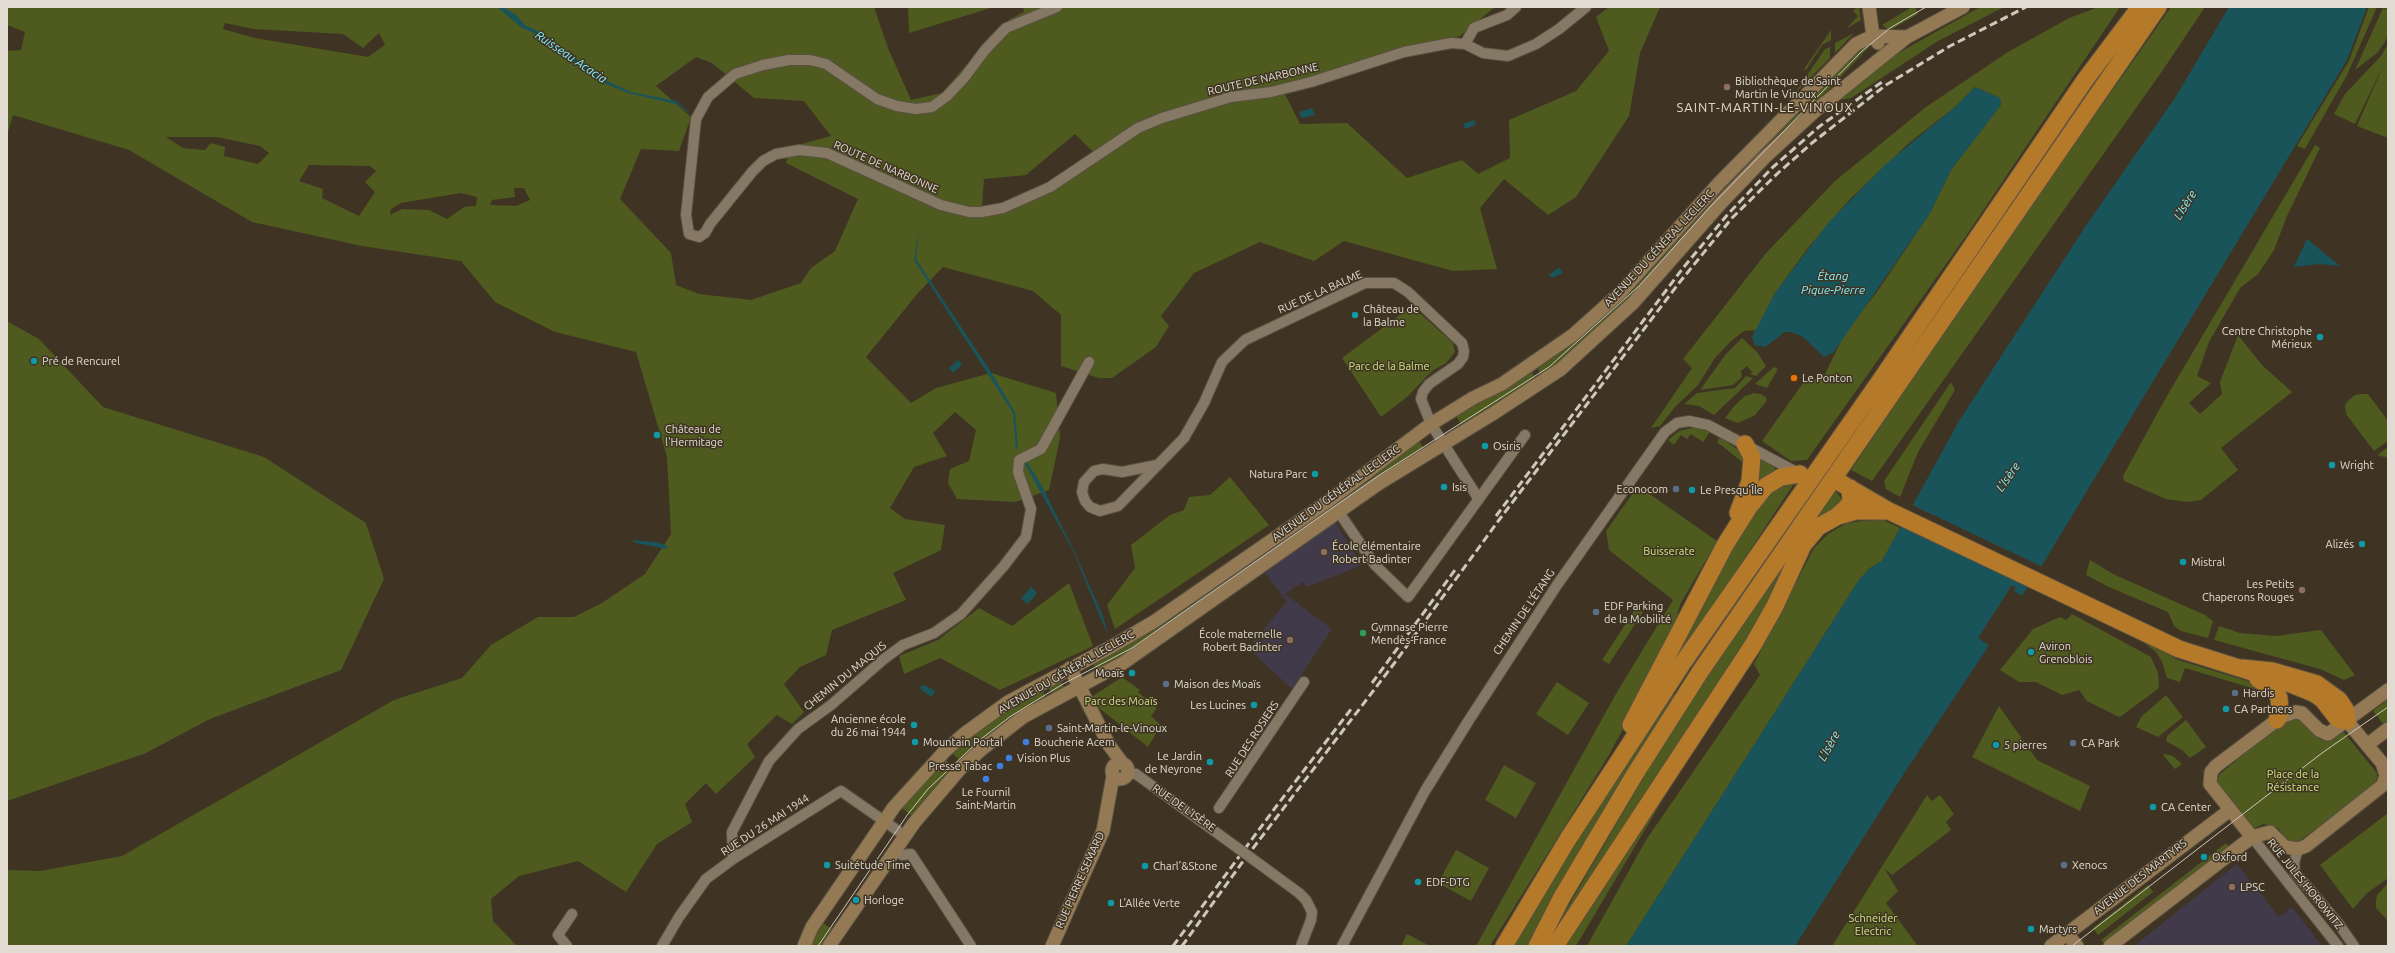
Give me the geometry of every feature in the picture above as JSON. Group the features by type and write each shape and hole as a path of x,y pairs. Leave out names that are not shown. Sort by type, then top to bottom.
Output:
{"highway":[{"path":"1504,946 1568,839 1682,664 1880,381 2085,80 2140,7"},
{"path":"1537,946 1562,896 1627,787 1700,672 2158,7"},
{"path":"1725,545 1750,481 1752,457 1744,444"},
{"path":"1524,912 1563,836 1633,720 1725,545 1749,507 1766,486 1781,477 1800,474"},
{"path":"1836,517 1851,502 1845,485 1889,511 2178,649 2242,668 2315,694 2323,700 2337,718 2347,721"},
{"path":"1555,946 1753,645 1776,606 1803,545 1818,527 1836,517 1856,511 1889,511"},
{"path":"2242,668 2248,676 2275,690 2280,698 2280,710 2277,720"}],"main road":[{"path":"1869,7 1876,40 1895,48"},
{"name":"AVENUE DU GÉNÉRAL LECLERC","path":"829,946 904,835 960,769 982,749 1023,717 1123,663 1338,511 1542,382 1586,348 1634,303 1721,203 1766,157 1844,86 1895,48 1907,37 1963,7"},
{"name":"AVENUE DU GÉNÉRAL LECLERC","path":"804,946 812,927 898,801 944,752 964,734 1008,702 1111,647 1155,620 1328,502 1430,424 1473,398 1502,384 1573,335 1598,314 1654,256 1719,183 1789,110 1856,44 1876,40 1907,37"},
{"name":"AVENUE DU GÉNÉRAL LECLERC","path":"1844,86 1851,75 1875,54 1879,46 1876,40"},
{"path":"1070,668 1080,685 1109,745 1120,772"},
{"path":"2252,837 2210,784 2211,772 2277,720 2295,712 2302,713 2319,730 2328,734 2388,690"},
{"path":"2110,946 2252,837 2270,832 2285,847 2298,850 2383,785 2386,775 2382,762 2347,721"},
{"path":"2367,745 2388,729"},
{"name":"RUE PIERRE SEMARD","path":"1052,946 1082,874 1094,854 1120,772"},
{"name":"AVENUE DES MARTYRS","path":"2051,946 2230,810"},
{"path":"2067,934 2077,946"}],"street":[{"name":"ROUTE DE NARBONNE","path":"1057,7 1006,28 985,50 964,78 947,96 932,107 916,109 897,106 877,99 826,64 810,60 789,60 763,65 735,74 708,97 697,116 686,215 689,234 699,237 705,234 715,218 763,161 776,154 792,151 827,153 941,205 969,212 981,212 1003,208 1050,187 1138,128 1162,118 1231,97 1271,92 1311,82 1404,52 1452,43 1465,44 1483,53 1508,56 1536,44 1559,29 1586,7"},
{"path":"1465,44 1474,28 1507,15 1516,7"},
{"name":"RUE DE LA BALME","path":"1157,465 1122,472 1103,469 1094,471 1084,482 1082,492 1084,501 1090,507 1100,511 1118,506 1184,438 1204,403 1222,362 1245,340 1365,283 1394,283 1408,292 1462,343 1464,351 1458,364 1429,384 1423,392 1421,399 1430,424 1478,498"},
{"name":"CHEMIN DU MAQUIS","path":"733,859 732,832 769,761 798,729 831,705 884,659 904,645 934,634 961,614 1003,567 1026,537 1031,509 1018,472 1018,460 1041,449 1089,362"},
{"name":"CHEMIN DE L'ÉTANG","path":"1342,946 1425,791 1469,720 1557,584 1665,432 1677,422 1689,420 1708,425 1800,474"},
{"path":"1338,511 1375,565 1408,597 1478,498 1525,435"},
{"name":"RUE DES ROSIERS","path":"1219,808 1237,784 1304,682"},
{"name":"RUE DE L'ISÈRE","path":"1120,772 1136,774 1306,900 1312,912 1311,920 1301,946"},
{"name":"RUE DU 26 MAI 1944","path":"662,946 678,917 706,879 733,859 841,791 904,835"},
{"name":"RUE JULES HOROWITZ","path":"2252,837 2338,946"},
{"name":"RUE JULES HOROWITZ","path":"2298,850 2294,863 2295,872 2338,923 2354,946"},
{"path":"902,855 911,854 972,946"},
{"path":"567,946 558,935 572,914"}],"shaded area":[{"path":"1334,520 1362,565 1307,587 1303,582 1285,594 1332,629 1292,689 1248,648 1287,601 1264,572"},
{"name":"LPSC","path":"2237,864 2279,917 2292,907 2322,946 2134,946"}],"green space":[{"path":"7,7 874,7 888,48 911,100 942,93 994,33 1010,19 1024,12 1023,7 1495,7 1460,36 1338,67 1282,88 1300,124 1347,123 1407,178 1462,160 1478,174 1510,158 1509,120 1576,91 1609,51 1596,17 1609,7 1660,7 1640,53 1629,116 1576,197 1548,215 1504,179 1480,208 1497,269 1453,271 1344,241 1314,261 1260,242 1194,273 1161,316 1169,326 1156,347 1112,378 1099,378 1061,366 1061,315 1033,291 943,267 918,293 866,357 911,403 936,388 991,373 1056,393 1060,438 1049,490 1015,502 957,499 948,483 950,469 969,461 976,430 955,412 933,433 947,456 914,467 890,508 905,519 945,525 941,550 893,573 906,600 832,630 826,655 800,667 784,684 804,712 792,724 777,715 747,744 755,757 716,794 706,783 685,804 692,822 657,844 626,892 578,861 519,876 491,899 493,921 517,946 7,946 7,870 40,871 122,856 394,700 462,678 491,645 538,617 574,617 602,603 645,574 671,534 667,457 636,352 555,332 495,302 461,261 362,246 252,222 129,150 13,115 7,136 7,51 21,50 25,32 7,25","holes":["225,23 254,29 343,34 363,48 379,33 385,45 368,57 255,38 223,29","696,57 712,63 754,98 804,101 831,136 791,147 786,163 858,199 835,251 811,268 801,283 751,300 699,294 676,285 671,253 620,199 641,149 679,151 691,117 656,86","1075,134 1095,154 1028,201 982,208 984,179 1026,175","166,137 217,137 260,146 269,153 258,164 224,156 225,147 211,143 205,150 183,148","309,165 370,166 376,171 365,182 375,192 359,216 322,198 323,189 299,181","514,188 524,188 530,200 516,206 490,205 492,200 515,197","461,193 477,197 476,206 464,207 447,219 429,210 402,209 390,215 391,209 401,203"]},
{"path":"908,7 994,7 909,33"},
{"path":"1859,7 1861,20 1846,29 1858,16 1853,11"},
{"path":"1912,7 1915,7 1918,14 1889,31 1882,25"},
{"path":"1980,7 2004,7 1938,41 1851,98 1834,101 1879,64"},
{"path":"2099,7 2120,7 1966,236 1807,460 1791,461 1762,441 1803,383 1824,376 1844,335 1879,289 1930,213 1951,170 2001,105 2000,98 1975,87 1954,108 1909,143 1849,200 1808,248 1775,293 1757,330 1744,331 1731,341 1715,358 1698,385 1675,407 1660,426 1651,428 1692,368 1683,359 1767,252 1835,181 1926,107 2008,52 2069,18"},
{"path":"2171,7 2205,7 2165,67 1872,481 1851,470 1985,272"},
{"path":"2369,7 2377,7 2347,75 2305,149 2297,146 2349,61"},
{"path":"2383,8 2388,9 2388,35 2385,42 2377,53 2355,70"},
{"path":"1831,30 1831,40 1822,45 1806,70 1804,69"},
{"path":"1854,33 1835,53 1835,43"},
{"path":"2388,44 2388,138 2357,126 2384,64 2355,124 2334,114 2345,94 2381,56"},
{"path":"1865,45 1869,47 1811,108 1798,107 1858,46"},
{"path":"1830,47 1830,58 1795,93 1825,49"},
{"path":"1791,113 1805,114 1631,302 1568,359 1541,375 1536,365 1552,354"},
{"path":"2315,145 2320,148 2287,216 2274,250 2258,274 2240,288 2209,342 2197,376 2211,383 2189,403 2200,414 2222,394 2220,382 2238,335 2262,365 2292,392 2221,448 2238,470 2201,500 2187,502 2166,499 2124,481 2123,476 2164,401"},
{"name":"Parc de la Balme","path":"1412,306 1453,343 1455,352 1446,363 1432,371 1407,397 1381,417 1342,358"},
{"path":"7,321 39,339 103,407 264,457 366,523 384,579 341,670 210,719 146,753 7,801"},
{"path":"1742,338 1757,352 1766,366 1756,376 1750,374 1752,372 1747,366 1741,371 1742,377 1733,385 1700,390 1726,354"},
{"path":"1774,367 1778,369 1767,388 1755,384"},
{"path":"1531,371 1537,381 1462,425 1456,416"},
{"path":"1746,376 1753,378 1714,415 1699,406 1684,404 1697,393 1735,388"},
{"path":"1951,382 1955,390 1918,452 1900,497 1886,489 1884,481"},
{"path":"1754,393 1761,394 1767,398 1766,402 1755,415 1738,423 1725,418 1734,406 1745,396"},
{"path":"2368,394 2388,421 2388,441 2374,451 2346,414 2345,405 2355,395"},
{"path":"1696,427 1710,432 1703,442 1691,434 1687,439 1681,435 1674,445 1668,440 1679,431"},
{"path":"1416,436 1424,449 1098,673 1092,661"},
{"path":"1720,437 1743,453 1746,465 1717,442"},
{"path":"2388,447 2388,458 2377,455"},
{"path":"1760,459 1766,460 1774,467 1776,474 1756,489"},
{"path":"1230,477 1269,525 1115,629 1107,605 1135,568 1131,545 1170,515 1184,510 1189,497 1210,495"},
{"path":"1795,482 1711,609 1670,665 1755,504 1776,486"},
{"name":"Buisserate","path":"1638,486 1717,541 1681,603 1677,614 1680,615 1647,685 1609,755 1490,946 1476,946 1617,692 1673,600 1609,550 1606,531"},
{"path":"1835,490 1844,502 1828,512 1765,616 1559,928 1552,934 1658,753 1785,559"},
{"path":"1881,519 1900,528 1882,561 1870,568 1859,580 1626,946 1587,946 1646,840 1760,675 1754,664 1814,548 1828,534 1847,523"},
{"path":"2090,560 2113,574 2205,615 2213,621 2208,638 2181,631 2174,626 2168,612 2109,587 2086,575"},
{"path":"1069,583 1093,646 1000,690 940,658 904,674 899,656 938,640 979,608 1012,626"},
{"path":"1636,608 1643,612 1609,664 1602,660"},
{"path":"2072,614 2151,657 2158,673 2159,688 2120,717 2087,701 2079,690 2062,695 2036,682 2019,682 2000,670 2033,629 2060,617 2066,620"},
{"path":"2219,626 2240,633 2275,636 2321,630 2355,675 2344,680 2320,669 2214,640"},
{"path":"2144,639 2178,660 2261,685 2258,690 2185,668 2180,682 2167,678 2162,662 2156,652 2143,642"},
{"name":"Parc des Moaïs","path":"1122,677 1140,690 1138,692 1157,708 1151,716 1161,725 1148,747 1099,708 1093,696"},
{"path":"1059,678 1065,689 1053,696 1047,685"},
{"path":"1557,682 1589,703 1568,735 1536,714"},
{"path":"1041,688 1046,698 962,763 951,752 994,716"},
{"path":"1672,691 1675,697 1550,902 1527,946 1514,946 1531,915"},
{"path":"2166,695 2183,717 2158,737 2136,727 2141,717"},
{"path":"2388,699 2388,722 2384,725 2373,711"},
{"path":"1999,706 2037,760 2090,786 2080,811 1972,757"},
{"name":"Place de la Résistance","path":"2300,718 2318,738 2329,739 2342,730 2377,773 2377,778 2375,784 2366,792 2296,843 2287,841 2278,828 2264,824 2252,829 2217,783 2219,775 2245,753 2290,719"},
{"path":"2186,720 2206,747 2190,758 2182,750 2166,741 2167,736"},
{"path":"2163,755 2173,756 2182,764 2175,769"},
{"path":"943,757 955,769 913,817 899,806"},
{"path":"1504,765 1536,783 1516,818 1485,800"},
{"path":"1675,774 1678,774 1576,946 1563,946"},
{"name":"Schneider Electric","path":"1927,795 1932,801 1940,795 1954,814 1946,822 1951,830 1892,875 1884,868 1898,891 1886,903 1918,946 1832,946"},
{"path":"2388,813 2388,878 2366,894 2353,909 2320,865"},
{"path":"2226,843 2229,848 2105,944 2101,940"},
{"path":"1456,850 1489,868 1471,901 1438,883"},
{"path":"2388,883 2388,921 2376,908 2376,902 2377,895"},
{"path":"2148,885 2153,892 2098,935 2093,928"},
{"path":"820,921 835,931 825,946 807,946"},
{"path":"1407,934 1430,946 1401,946"}],"water":[{"name":"Ruisseau Acacia","path":"497,7 503,7 516,15 526,26 534,29 605,80 631,92 676,101 693,116 676,104 628,93 604,83 532,32 522,28"},
{"name":"L'Isère","path":"2229,7 2367,7 2347,60 2041,567 1903,775 1795,946 1626,946 1859,580 1870,568 1882,561 1959,421 2087,224 2175,98"},
{"name":"Étang Pique-Pierre","path":"1975,87 2000,98 2001,105 1951,170 1930,213 1833,353 1824,357 1803,337 1791,332 1785,332 1765,347 1755,345 1752,337 1775,293 1829,222 1886,164 1954,108"},
{"path":"1312,108 1315,115 1302,118 1299,112"},
{"path":"1474,120 1476,125 1465,129 1463,124"},
{"path":"919,229 916,259 991,372 1015,412 1018,449 1016,449 1013,413 914,260"},
{"path":"2307,239 2340,266 2319,264 2294,267"},
{"path":"1559,267 1563,273 1552,278 1549,275"},
{"path":"958,360 962,365 953,373 949,368"},
{"path":"1024,462 1027,462 1042,486 1073,549 1103,616 1108,636 1073,551"},
{"path":"632,540 655,542 666,545 667,549 636,543"},
{"path":"1031,587 1037,593 1028,604 1021,599"},
{"path":"924,685 935,691 932,697 921,690 920,686"}],"pier":[{"path":"1910,504 2043,567 2031,586 1900,524"},
{"path":"2012,585 2016,587 2014,591 2022,596 1990,646 1978,638"}],"tram line":[{"path":"818,946 908,814 928,789 981,739 1011,716 1063,684 1132,648 1378,476 1549,367 1639,286 1709,208 1861,52 1890,28 1926,7"},
{"path":"2072,946 2322,753 2388,707"}],"railway":[{"path":"1182,946 1244,860 1393,665 1499,520 1679,283 1732,218 1778,173 1812,143 1886,85 1950,46 2026,7"},
{"path":"1496,516 1683,268 1728,214 1773,167 1820,126 1882,82"},
{"path":"1372,683 1455,570"},
{"path":"1173,946 1278,804 1352,708"}],"place":[{"name":"Bibliothèque de Saint Martin le Vinoux","path":"1727,87"},
{"name":"Château de la Balme","path":"1355,315"},
{"name":"Centre Christophe Mérieux","path":"2320,337"},
{"name":"Pré de Rencurel","path":"34,361"},
{"name":"Le Ponton","path":"1794,378"},
{"name":"Château de l'Hermitage","path":"657,435"},
{"name":"Osiris","path":"1485,446"},
{"name":"Wright","path":"2332,465"},
{"name":"Natura Parc","path":"1315,474"},
{"name":"Isis","path":"1444,487"},
{"name":"Econocom","path":"1676,489"},
{"name":"Le Presqu'Île","path":"1692,490"},
{"name":"Alizés","path":"2362,544"},
{"name":"École élémentaire Robert Badinter","path":"1324,552"},
{"name":"Mistral","path":"2183,562"},
{"name":"Les Petits Chaperons Rouges","path":"2302,590"},
{"name":"EDF Parking de la Mobilité","path":"1596,612"},
{"name":"Gymnase Pierre Mendès-France","path":"1363,633"},
{"name":"École maternelle Robert Badinter","path":"1290,640"},
{"name":"Aviron Grenoblois","path":"2031,652"},
{"name":"Moaïs","path":"1132,673"},
{"name":"Maison des Moaïs","path":"1166,684"},
{"name":"Hardis","path":"2235,693"},
{"name":"Les Lucines","path":"1254,705"},
{"name":"CA Partners","path":"2226,709"},
{"name":"Ancienne école du 26 mai 1944","path":"914,725"},
{"name":"Saint-Martin-le-Vinoux","path":"1049,728"},
{"name":"Mountain Portal","path":"915,742"},
{"name":"Boucherie Acem","path":"1026,742"},
{"name":"CA Park","path":"2073,743"},
{"name":"5 pierres","path":"1996,745"},
{"name":"Vision Plus","path":"1009,758"},
{"name":"Le Jardin de Neyrone","path":"1210,762"},
{"name":"Presse Tabac","path":"1000,766"},
{"name":"Le Fournil Saint-Martin","path":"986,779"},
{"name":"CA Center","path":"2153,807"},
{"name":"Oxford","path":"2204,857"},
{"name":"Suitétude Time","path":"827,865"},
{"name":"Xenocs","path":"2064,865"},
{"name":"Charl’&Stone","path":"1145,866"},
{"name":"EDF-DTG","path":"1418,882"},
{"name":"LPSC","path":"2232,887"},
{"name":"Horloge","path":"856,900"},
{"name":"L'Allée Verte","path":"1111,903"},
{"name":"Martyrs","path":"2031,929"}],"district":[{"name":"SAINT-MARTIN-LE-VINOUX","path":"1765,108"}]}
